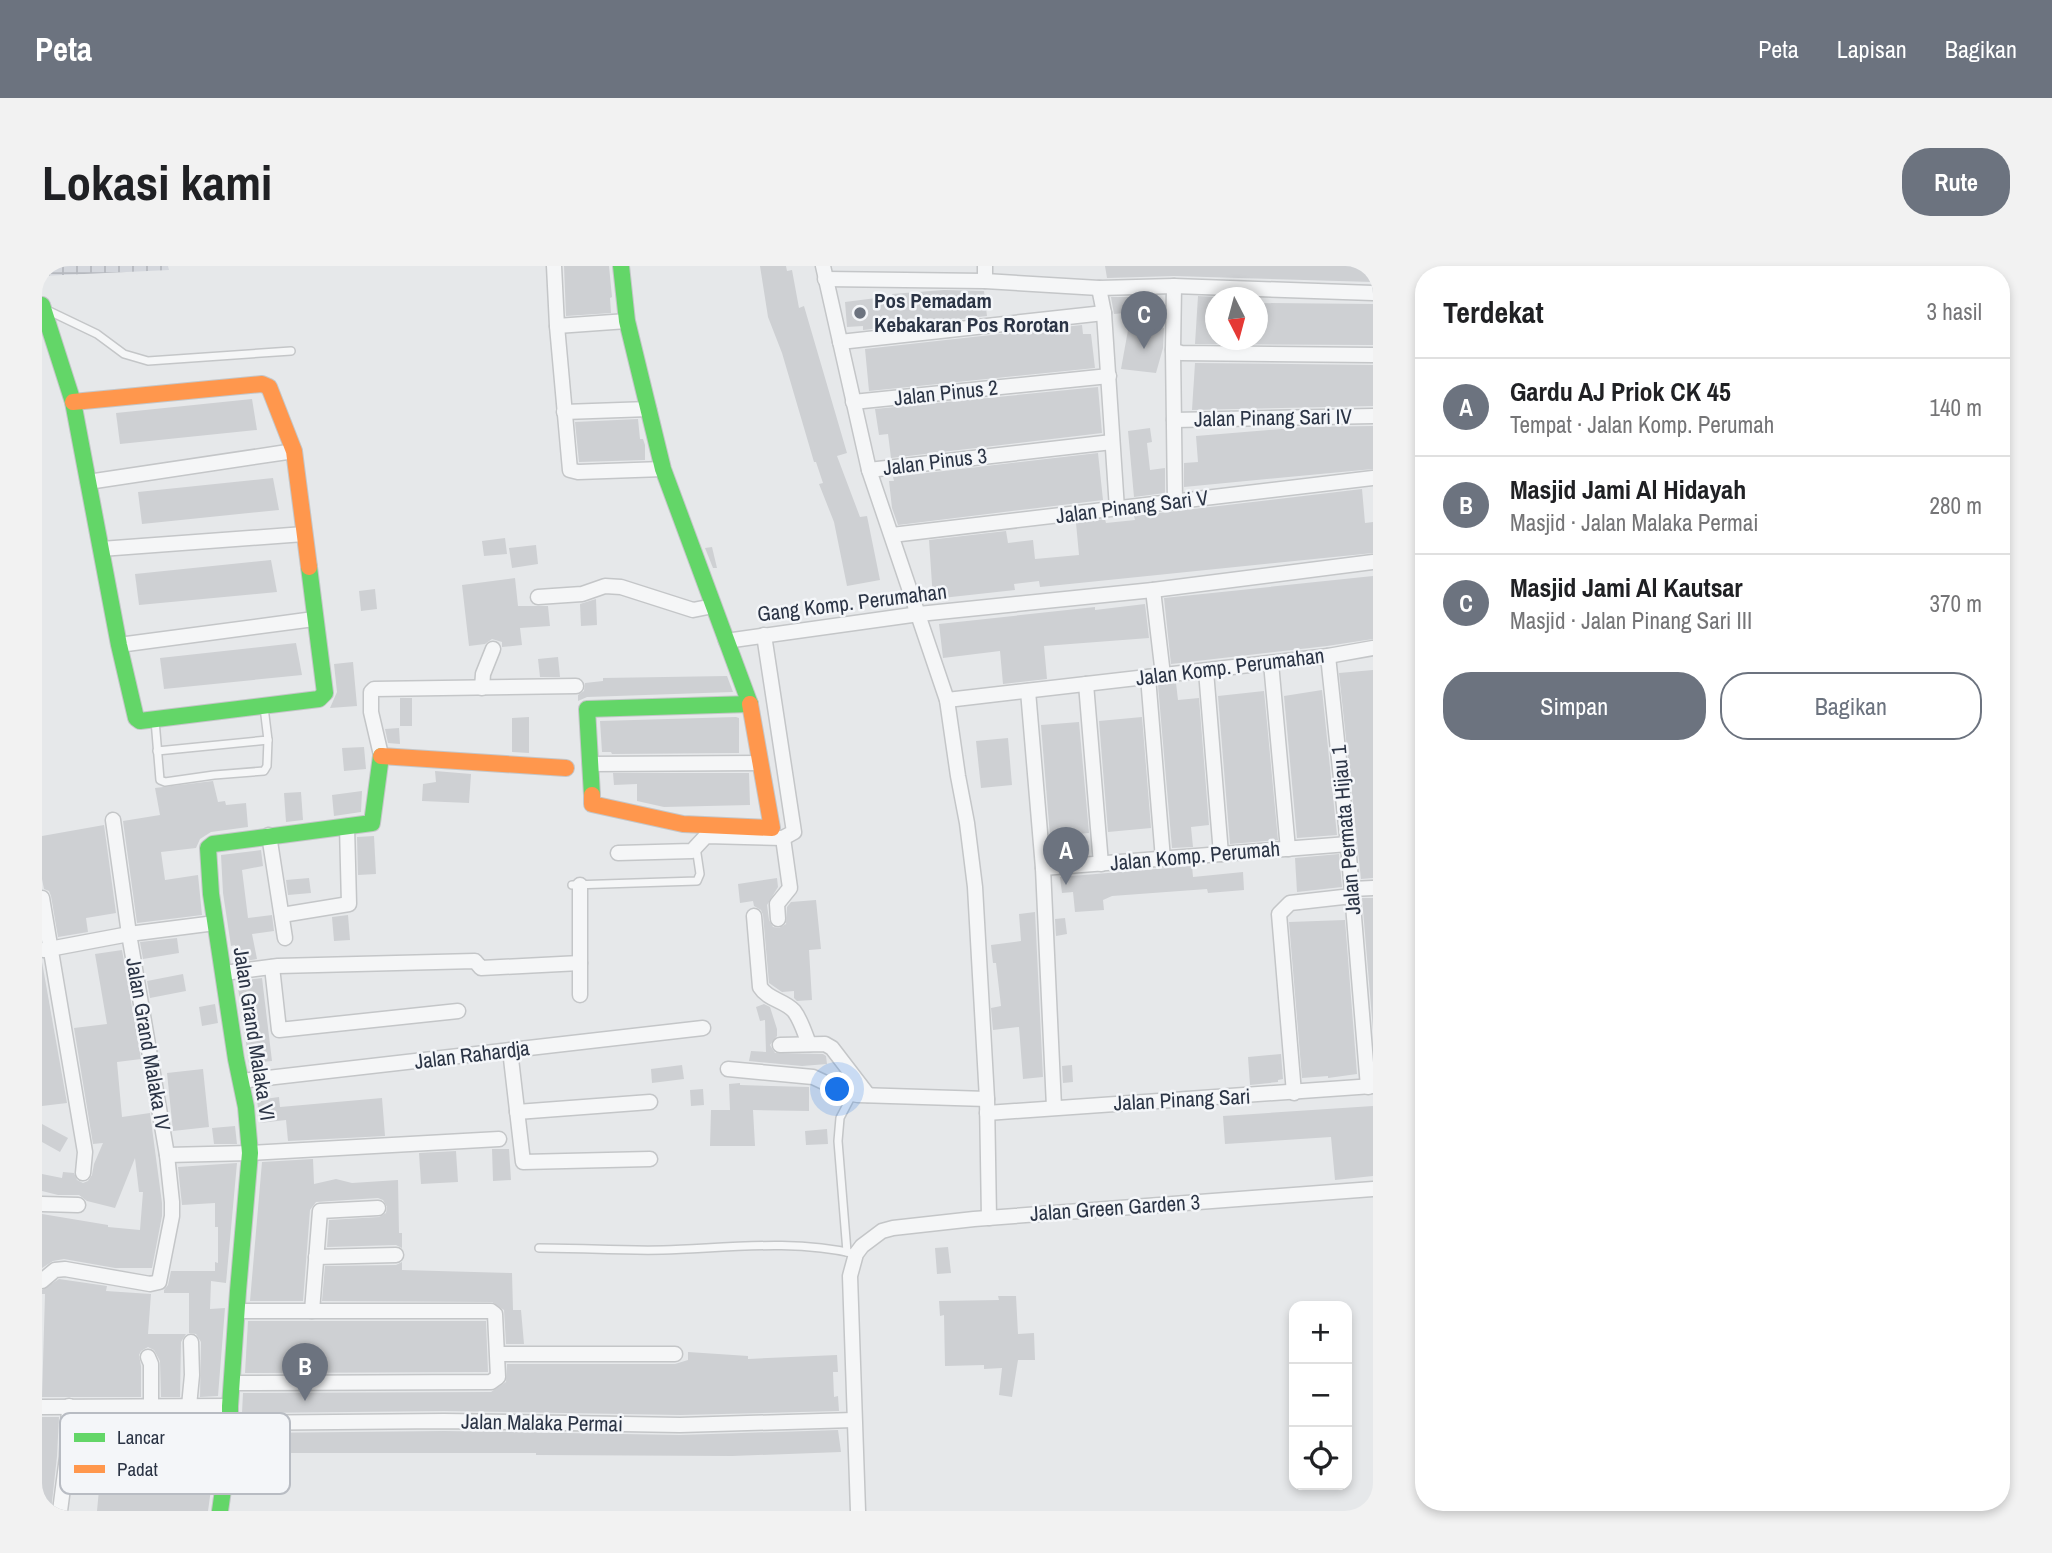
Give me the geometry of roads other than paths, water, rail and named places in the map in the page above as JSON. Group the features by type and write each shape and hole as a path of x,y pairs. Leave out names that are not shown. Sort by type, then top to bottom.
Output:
{"street":[{"path":"554,266 569,467 574,472 663,469"},
{"path":"621,266 626,321 663,469 750,704 771,828 683,824 593,806 587,709 750,704"},
{"path":"869,470 824,273 985,273 1099,288 1174,286 1373,293"},
{"name":"Jalan Pinang Sari IV","path":"1174,286 1175,503"},
{"path":"1099,288 1104,313 1117,509"},
{"path":"43,306 73,402 136,718 140,721 155,720 319,699 325,692 294,451 269,387 262,384 73,402"},
{"path":"840,342 1104,313"},
{"path":"557,326 626,321"},
{"path":"1173,350 1181,353 1373,355"},
{"name":"Jalan Pinus 2","path":"853,402 1109,376"},
{"path":"564,412 649,409"},
{"name":"Jalan Pinang Sari IV","path":"1174,419 1373,416"},
{"name":"Jalan Pinus 3","path":"989,1218 989,1109 975,887 967,823 947,700 869,470 1112,442"},
{"path":"88,482 294,451"},
{"name":"Jalan Pinang Sari V","path":"891,535 1373,478"},
{"path":"101,549 304,534"},
{"name":"Gang Komp. Perumahan","path":"726,641 919,614 1153,590 1373,562"},
{"path":"538,597 582,594 605,586 621,587 693,610 713,606"},
{"path":"1153,590 1163,859"},
{"path":"120,645 314,619"},
{"path":"618,853 689,852 706,836 783,838 792,834 795,828 764,635"},
{"name":"Jalan Komp. Perumahan","path":"947,700 1206,671 1373,648"},
{"path":"482,688 485,667 493,649"},
{"name":"Jalan Permata Hijau 1","path":"1328,656 1370,1086"},
{"path":"1271,663 1288,849"},
{"path":"1206,671 1222,854"},
{"path":"1086,684 1101,864"},
{"path":"285,938 269,835 374,821 381,755 371,712 371,692 374,689 576,686"},
{"path":"1028,691 1043,868 1054,1107"},
{"path":"381,755 566,768"},
{"path":"590,764 760,763"},
{"name":"Jalan Grand Malaka IV","path":"42,1280 55,1270 65,1269 150,1284 159,1282 173,1216 167,1155 113,820"},
{"path":"282,915 348,905 351,902 347,826"},
{"name":"Jalan Grand Malaka VI","path":"230,1413 250,1153 246,1107 215,923 207,853 209,845 269,835"},
{"path":"778,919 777,904 790,888 783,838"},
{"name":"Jalan Komp. Perumah","path":"1043,868 1348,844"},
{"path":"576,885 580,995"},
{"path":"1294,1093 1279,914 1290,903 1373,888"},
{"path":"42,898 46,950 85,1152 83,1173"},
{"path":"754,916 760,987 765,995 784,1003 794,1012 809,1044"},
{"path":"46,950 130,934 215,923"},
{"path":"224,973 272,967 475,961 481,968 580,963"},
{"path":"272,967 279,1030 458,1011"},
{"name":"Jalan Rahardja","path":"241,1081 703,1028"},
{"path":"780,1045 825,1044 832,1048 868,1095"},
{"path":"510,1050 523,1162 650,1159"},
{"name":"Jalan Pinang Sari","path":"729,1069 813,1077 853,1094 989,1109 1294,1093 1370,1086"},
{"path":"516,1112 650,1102"},
{"path":"167,1155 499,1139"},
{"name":"Jalan Green Garden 3","path":"855,1250 872,1237 893,1228 989,1218 1373,1189"},
{"path":"42,1204 78,1205"},
{"path":"312,1311 320,1211 378,1208"},
{"path":"855,1250 850,1276 858,1511"},
{"path":"316,1257 396,1255"},
{"path":"233,1383 491,1382 498,1377 495,1314 492,1311 237,1311"},
{"path":"188,1406 192,1375 191,1342"},
{"path":"498,1354 675,1354"},
{"path":"148,1357 151,1364 151,1406"},
{"path":"69,1406 69,1413"},
{"path":"42,1407 230,1406"},
{"name":"Jalan Malaka Permai","path":"290,1422 444,1421 680,1425 854,1420"}],"lane":[{"path":"43,306 97,334 124,354 148,362 291,351"},
{"path":"155,720 160,780 165,782 264,771 267,766 268,740 264,707"},
{"path":"157,751 268,740"},
{"path":"576,885 697,881 700,874 696,847"},
{"path":"539,1248 610,1251 776,1245 855,1250 838,1141 841,1118 853,1094"}],"place":[{"name":"Pos Pemadam Kebakaran Pos Rorotan","path":"860,313"},
{"name":"Masjid Jami Al Kautsar","path":"1144,349"},
{"name":"Gardu AJ Priok CK 45","path":"1066,885"},
{"name":"Masjid Jami Al Hidayah","path":"305,1401"}]}
